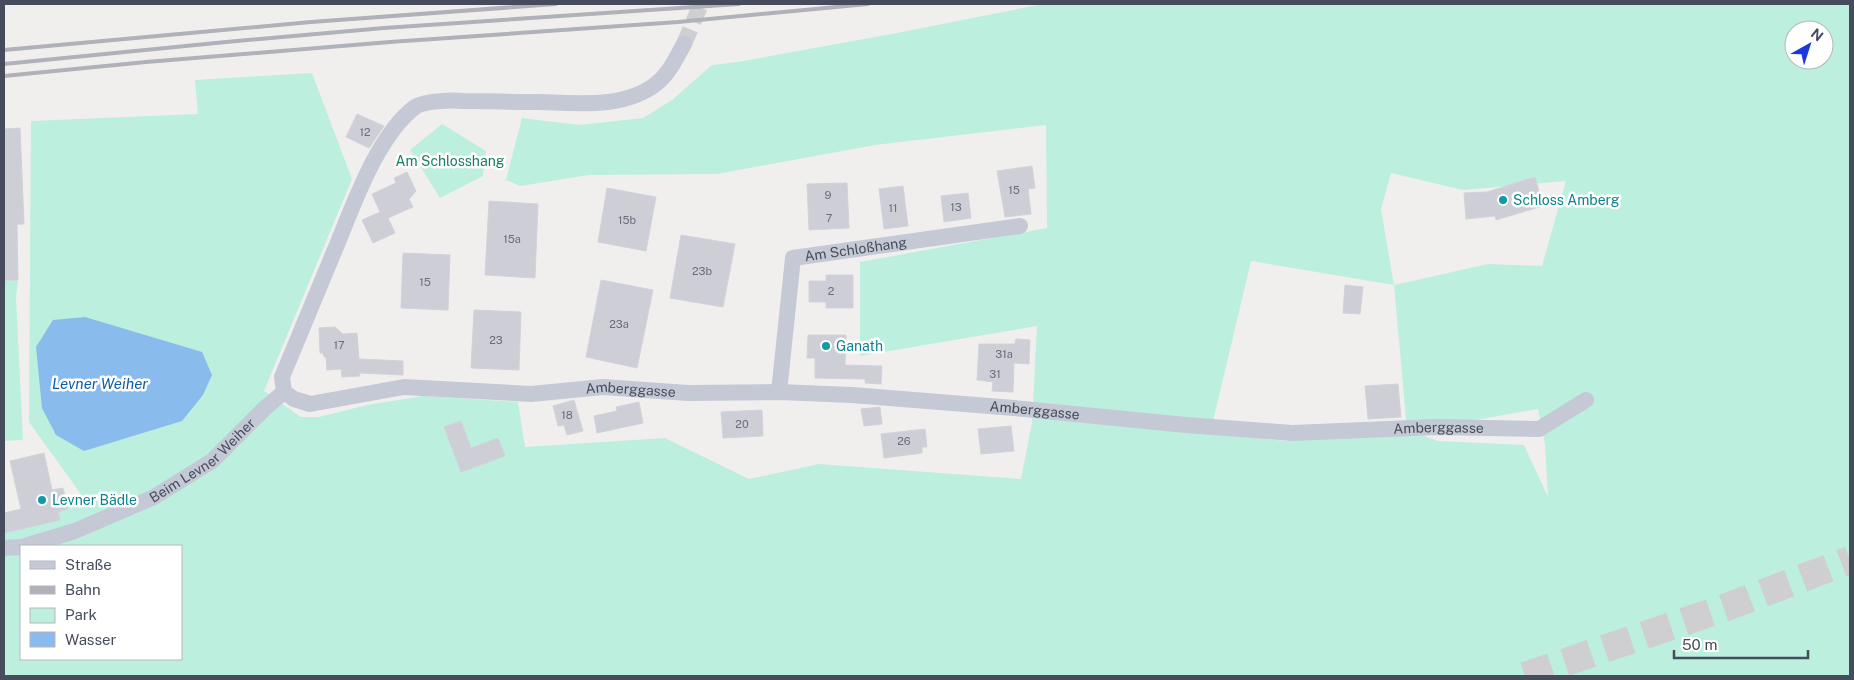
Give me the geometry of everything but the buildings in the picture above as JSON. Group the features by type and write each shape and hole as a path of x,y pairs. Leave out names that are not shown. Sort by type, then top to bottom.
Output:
{"street":[{"path":"284,392 282,377 362,183 389,135 402,118 417,105 450,100 569,103 620,100 640,94 656,84 668,72 684,44"},
{"name":"Am Schloßhang","path":"779,392 793,258 1020,226"},
{"name":"Amberggasse","path":"284,392 294,399 310,404 404,387 531,394 603,387 688,393 779,392 852,395 1292,433 1436,428 1539,429 1586,400"},
{"name":"Beim Levner Weiher","path":"28,545 75,531 154,497 212,461 265,408 284,392"},
{"path":"4,548 20,547"}],"green space":[{"path":"1043,4 1850,4 1850,676 4,676 4,529 83,497 29,422 31,121 198,114 195,80 312,73 352,179 264,391 301,417 319,417 367,405 423,396 518,402 525,447 665,438 749,479 819,464 1021,479 1032,422 1037,326 860,356 860,262 1047,228 1046,125 875,145 717,174 589,175 520,186 506,180 522,118 579,125 643,118 672,100 712,65 897,33","holes":["1391,173 1463,190 1566,181 1542,266 1488,264 1394,285 1381,209","1251,261 1394,285 1407,430 1285,441 1210,434","1538,409 1545,445 1548,497 1524,445 1438,441 1408,430 1436,427"]},
{"name":"Am Schlosshang","path":"442,124 486,151 483,176 440,198 410,150"},
{"path":"20,128 24,224 17,225 18,280 16,297 23,440 4,441 4,129"}],"water":[{"name":"Levner Weiher","path":"85,317 202,352 212,375 203,395 182,421 84,451 56,435 42,408 36,347 53,320"}],"tunnel":[{"path":"684,44 701,4"},
{"path":"1525,676 1724,608 1850,560"}],"railway":[{"path":"4,50 311,22 556,4"},
{"path":"4,64 384,28 739,4"},
{"path":"4,76 146,62 390,42 678,22 868,4"}],"place":[{"name":"Schloss Amberg","path":"1503,200"},
{"name":"Ganath","path":"826,346"},
{"name":"Levner Bädle","path":"42,500"}]}
